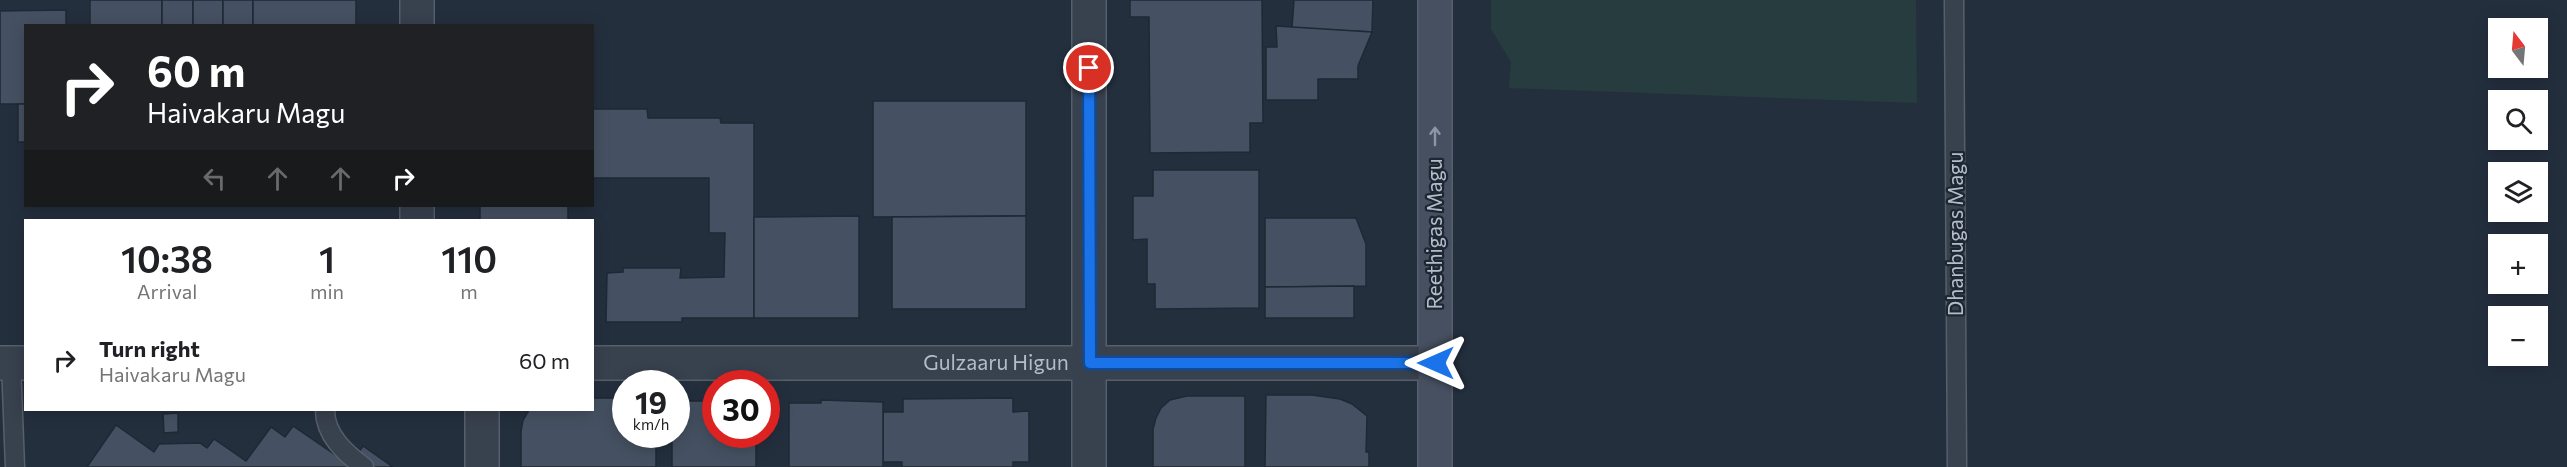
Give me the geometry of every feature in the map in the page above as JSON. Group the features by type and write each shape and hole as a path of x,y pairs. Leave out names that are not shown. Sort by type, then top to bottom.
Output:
{"street":[{"path":"417,0 417,24"},
{"path":"1089,0 1089,467"},
{"name":"Reethigas Magu","path":"1435,0 1435,467"},
{"name":"Gulzaaru Higun","path":"594,363 1436,363"},
{"path":"482,411 482,467"}],"lane":[{"name":"Dhanbugas Magu","path":"1954,0 1957,467"},
{"path":"12,363 15,467"},
{"path":"325,411 325,421 334,439 364,467"}],"green space":[{"path":"1491,0 1916,0 1917,103 1509,88 1511,62 1491,29"}],"building":[{"path":"90,0 162,0 162,24 90,24"},
{"path":"162,0 193,0 193,24 162,24"},
{"path":"193,0 223,0 223,24 193,24"},
{"path":"223,0 253,0 253,24 223,24"},
{"path":"253,0 356,0 356,24 253,24"},
{"path":"1130,0 1262,0 1263,123 1250,123 1250,152 1150,153 1149,17 1130,17"},
{"path":"1294,0 1373,0 1372,32 1292,28"},
{"path":"66,10 66,24 24,24 24,104 0,104 0,11"},
{"path":"1276,26 1372,32 1358,66 1358,79 1318,79 1318,100 1266,100 1266,47 1277,47"},
{"path":"873,101 1026,101 1026,216 873,217"},
{"path":"18,104 24,104 24,142 18,142"},
{"path":"594,109 647,109 648,118 720,118 721,123 754,123 754,318 682,318 682,322 606,322 607,273 623,272 623,268 681,268 680,278 724,277 725,233 709,233 709,178 594,178"},
{"path":"1153,170 1259,170 1259,308 1155,309 1155,284 1147,284 1147,239 1133,240 1133,196 1153,196"},
{"path":"480,207 568,207 568,219 480,219"},
{"path":"859,216 859,318 754,318 754,217"},
{"path":"1026,216 1026,309 892,309 892,217"},
{"path":"1265,218 1356,218 1366,244 1366,286 1265,287"},
{"path":"1354,286 1354,318 1265,318 1265,287"},
{"path":"1266,395 1312,395 1340,399 1352,404 1367,416 1366,452 1369,452 1369,467 1265,467"},
{"path":"1187,396 1245,396 1245,467 1153,467 1153,429 1156,418 1161,408 1170,400"},
{"path":"594,398 612,398 612,448 656,448 656,467 521,467 523,420 528,411 594,411"},
{"path":"1013,398 1013,412 1029,411 1029,462 1013,462 1013,467 902,467 902,462 883,462 883,412 903,412 903,399"},
{"path":"821,400 883,402 883,467 789,467 789,403 821,403"},
{"path":"690,401 702,401 702,448 756,448 756,467 672,467 672,448 690,448"},
{"path":"178,413 178,432 164,433 163,414"},
{"path":"116,425 154,452 159,444 200,443 207,448 214,439 246,461 271,427 285,437 293,426 350,465 363,446 393,467 87,467"}],"route":[{"path":"1089,68 1090,363 1436,363"}]}
